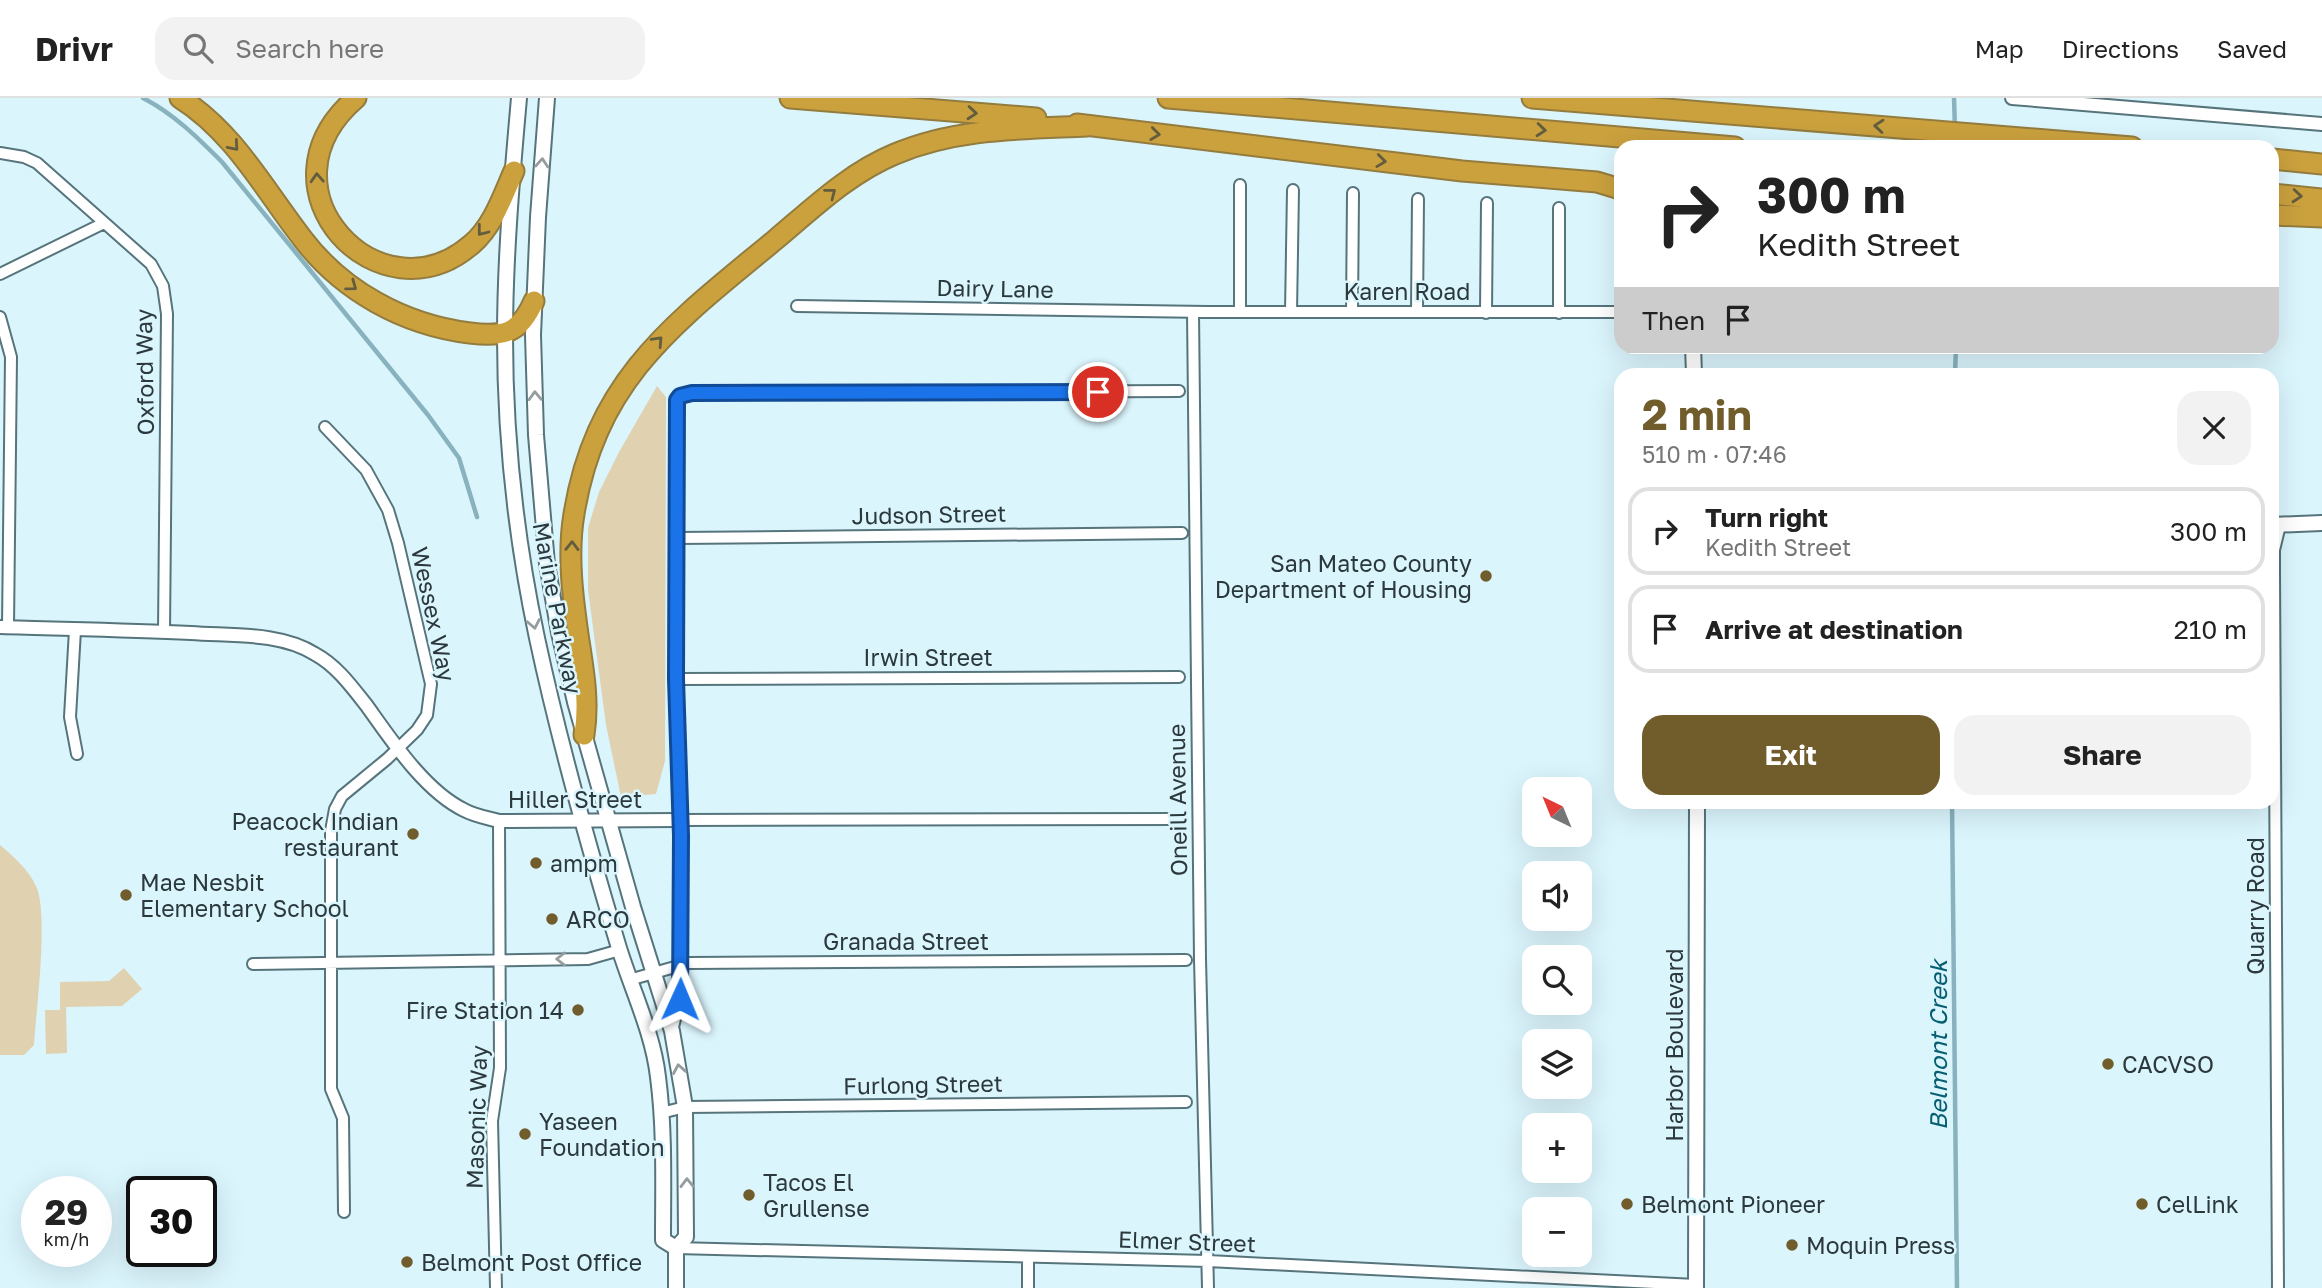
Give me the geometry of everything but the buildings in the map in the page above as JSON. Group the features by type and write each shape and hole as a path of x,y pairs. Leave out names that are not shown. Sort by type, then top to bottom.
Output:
{"highway":[{"path":"180,98 198,110 230,141 302,239 343,280 379,304 420,322 482,335 505,334 523,322 534,302"},
{"path":"356,98 343,109 322,143 317,163 317,183 320,201 328,219 339,235 368,258 383,264 420,267 439,264 458,255 486,228 514,171"},
{"path":"790,98 1035,117 1087,126 1462,171 1597,182 1614,187"},
{"path":"1168,98 1654,140"},
{"path":"1532,98 2049,140"},
{"path":"584,735 588,712 575,605 573,517 586,460 598,431 618,394 640,362 693,308 823,200 877,162 918,146 965,134 991,130 1087,126"},
{"path":"2279,160 2322,164"},
{"path":"1462,171 1542,170 1614,177"},
{"path":"2279,195 2322,198"},
{"path":"2279,215 2322,217"}],"main road":[{"name":"Marine Parkway","path":"519,101 505,334 511,458 524,567 545,674 620,950 655,1061 661,1113 663,1240 676,1248 686,1237 685,1107 672,1031 584,735 564,656 547,564 536,435 534,302 547,103"},
{"path":"2279,525 2322,523"},
{"name":"Harbor Boulevard","path":"1696,1287 1697,809"},
{"path":"676,1248 676,1288"}],"street":[{"path":"2012,98 2322,124"},
{"name":"Oxford Way","path":"0,153 24,157 37,163 150,264 163,286 167,328 164,632"},
{"path":"1240,185 1240,312"},
{"path":"1291,312 1293,190"},
{"path":"1352,312 1353,193"},
{"path":"1417,312 1419,199"},
{"path":"1486,313 1487,203"},
{"path":"1559,208 1559,313"},
{"path":"0,274 104,223"},
{"name":"Dairy Lane","path":"797,306 1193,312"},
{"name":"Karen Road","path":"1193,312 1614,312"},
{"name":"Oneill Avenue","path":"1193,312 1200,972 1208,1288"},
{"path":"0,317 10,358 4,627"},
{"path":"672,1031 680,999 676,405 680,396 692,393 1179,391"},
{"name":"Wessex Way","path":"325,427 366,470 388,510 431,684 427,715 417,730 342,796 335,809 331,831 331,1089 343,1118 344,1212"},
{"name":"Judson Street","path":"677,538 1182,533"},
{"name":"Hiller Street","path":"4,627 164,632 285,641 314,653 349,682 429,783 461,809 499,821 1181,819"},
{"path":"75,630 70,717 77,754"},
{"name":"Irwin Street","path":"676,679 1180,677"},
{"name":"Quarry Road","path":"2275,809 2278,1288"},
{"name":"Masonic Way","path":"496,1288 492,1121 500,1068 499,821"},
{"path":"253,964 588,959 620,950"},
{"name":"Granada Street","path":"629,981 680,964 1186,960"},
{"name":"Furlong Street","path":"661,1113 685,1107 1186,1102"},
{"name":"Elmer Street","path":"676,1248 1208,1261 1696,1287"},
{"path":"1028,1258 1028,1288"}],"shaded area":[{"path":"657,386 666,397 665,761 656,794 621,797 606,725 588,590 588,528 599,492"},
{"path":"0,845 29,874 40,899 42,939 34,1045 24,1055 0,1055"},
{"path":"124,968 142,989 122,1006 66,1007 67,1053 46,1054 45,1010 60,1010 60,982 109,981"}],"waterway":[{"path":"143,98 175,119 222,162 428,415 459,458 477,517"},
{"name":"Belmont Creek","path":"1954,98 1955,129"},
{"name":"Belmont Creek","path":"1955,368 1956,354"},
{"name":"Belmont Creek","path":"1952,809 1957,1288"}],"place":[{"name":"San Mateo County Department of Housing","path":"1486,576"},
{"name":"Peacock Indian restaurant","path":"413,834"},
{"name":"ampm","path":"536,863"},
{"name":"Mae Nesbit Elementary School","path":"126,895"},
{"name":"ARCO","path":"552,919"},
{"name":"Fire Station 14","path":"578,1010"},
{"name":"CACVSO","path":"2108,1064"},
{"name":"Yaseen Foundation","path":"525,1134"},
{"name":"Tacos El Grullense","path":"749,1195"},
{"name":"Belmont Pioneer","path":"1627,1204"},
{"name":"CelLink","path":"2142,1204"},
{"name":"Moquin Press","path":"1792,1245"},
{"name":"Belmont Post Office","path":"407,1262"}],"route":[{"path":"680,999 681,836 676,679 677,400 680,396 692,393 1098,392"}]}
